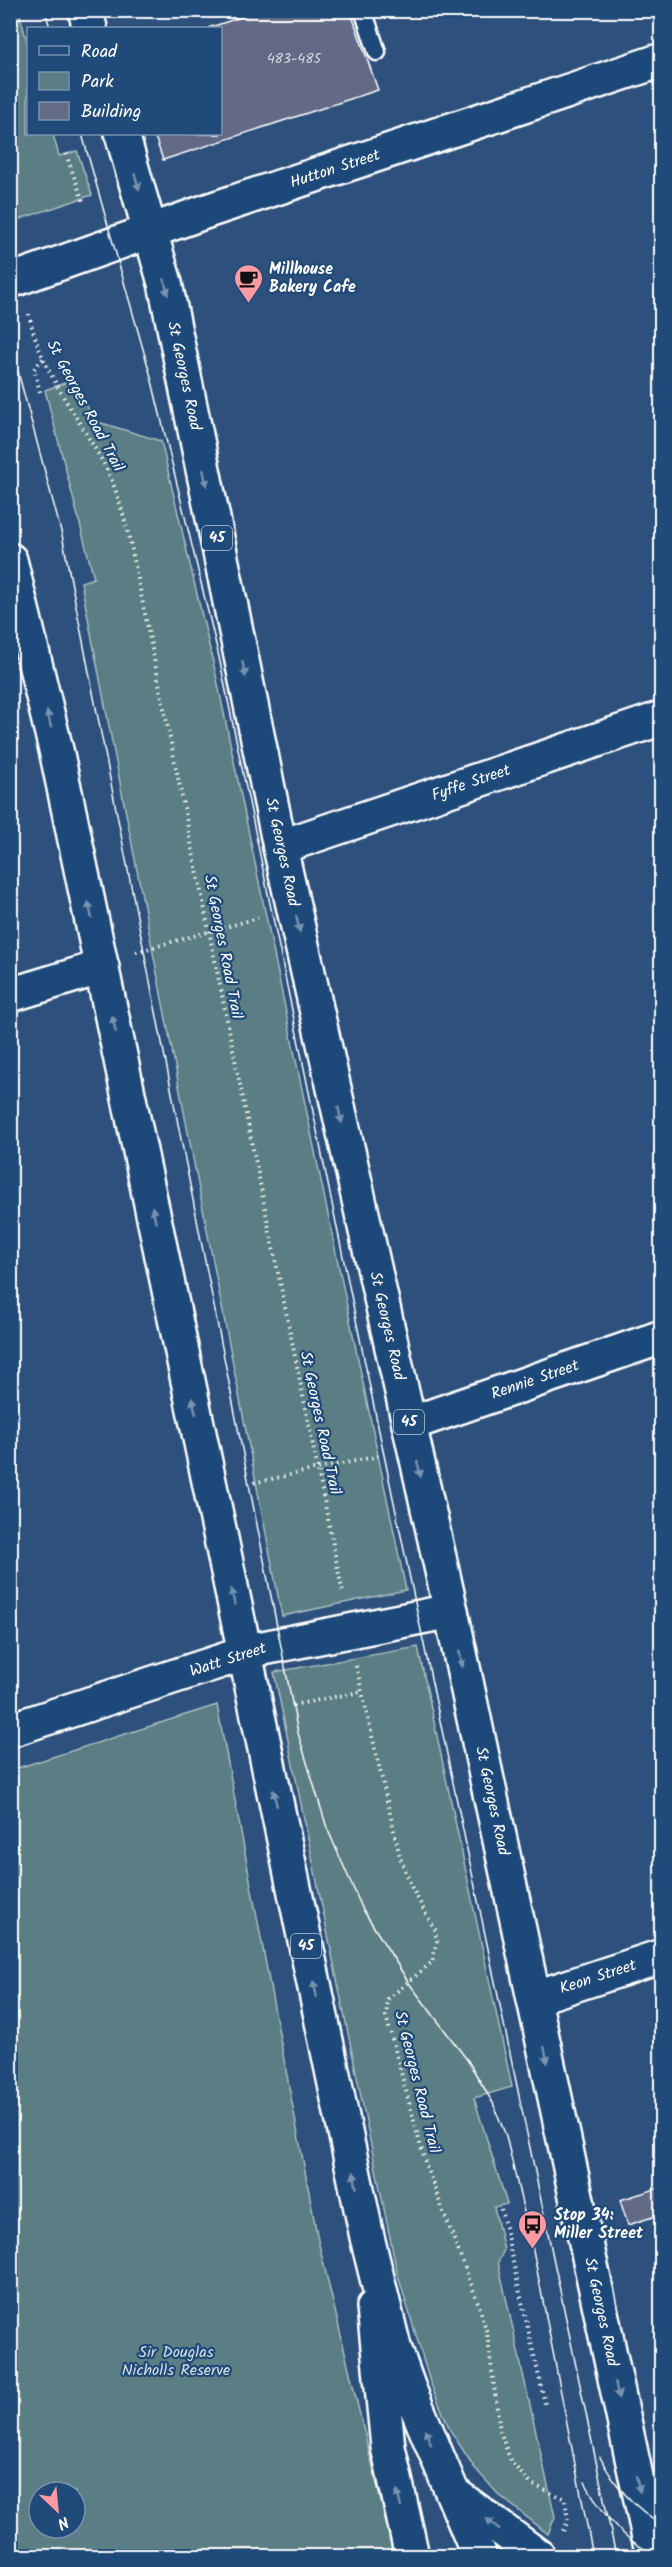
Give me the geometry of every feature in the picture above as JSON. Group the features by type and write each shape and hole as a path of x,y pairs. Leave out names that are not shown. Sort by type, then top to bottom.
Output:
{"main road":[{"path":"85,10 90,27"},
{"name":"Hutton Street","path":"16,279 662,60"},
{"name":"St Georges Road","path":"122,135 165,282 280,847 451,1611 653,2556"},
{"name":"45","path":"10,561 57,754 367,2237 394,2347 478,2556"},
{"name":"Fyffe Street","path":"280,847 662,718"},
{"path":"10,995 102,967"},
{"name":"Rennie Street","path":"412,1439 662,1337"},
{"name":"Watt Street","path":"10,1730 281,1643 451,1611"},
{"name":"Keon Street","path":"534,1998 662,1956"},
{"path":"367,2237 388,2447 412,2556"},
{"path":"450,2491 548,2547"}],"lane":[{"path":"363,10 377,52"}],"path":[{"path":"66,154 84,204"},
{"name":"St Georges Road Trail","path":"16,279 44,357 116,492 133,557 207,931 319,1470 360,1692 400,1857 412,1888 435,1930 437,1941 432,1962 388,1999 385,2007 386,2016 426,2166 482,2315 487,2333 500,2432 511,2462 531,2484 565,2499 568,2521 548,2547"},
{"path":"40,392 34,369 44,357"},
{"path":"102,967 144,948 273,914 294,905"},
{"path":"212,1491 384,1455 412,1439"},
{"path":"257,1713 360,1692"},
{"path":"501,2209 546,2408"}],"green space":[{"path":"10,11 19,11 27,42 27,135 53,135 59,156 77,151 92,195 11,222"},
{"path":"73,380 95,421 161,441 216,675 406,1590 282,1616 81,582 94,578 45,390"},
{"path":"418,1647 512,2087 474,2098 507,2204 494,2207 504,2250 498,2262 555,2517 548,2534 498,2494 474,2467 450,2430 430,2382 397,2272 274,1672"},
{"name":"Sir Douglas Nicholls Reserve","path":"217,1705 318,2240 394,2556 11,2556 11,1770"}],"building":[{"path":"262,10 350,10 378,90 163,160 154,135 222,135 222,27 211,27"},
{"path":"662,2187 662,2214 628,2225 620,2200"}],"tram line":[{"path":"45,10 50,27"},
{"path":"82,135 151,377 219,657 616,2556"},
{"path":"10,342 62,535 298,1733 327,1828 362,1908 409,1983 468,2061 493,2103 506,2136 533,2250 593,2556"},
{"path":"600,2457 611,2477 626,2495 662,2524"},
{"path":"585,2482 607,2516 625,2536 647,2551 660,2556"}],"place":[{"name":"Millhouse Bakery Cafe","path":"248,304"},
{"name":"Stop 34: Miller Street","path":"533,2250"}]}
